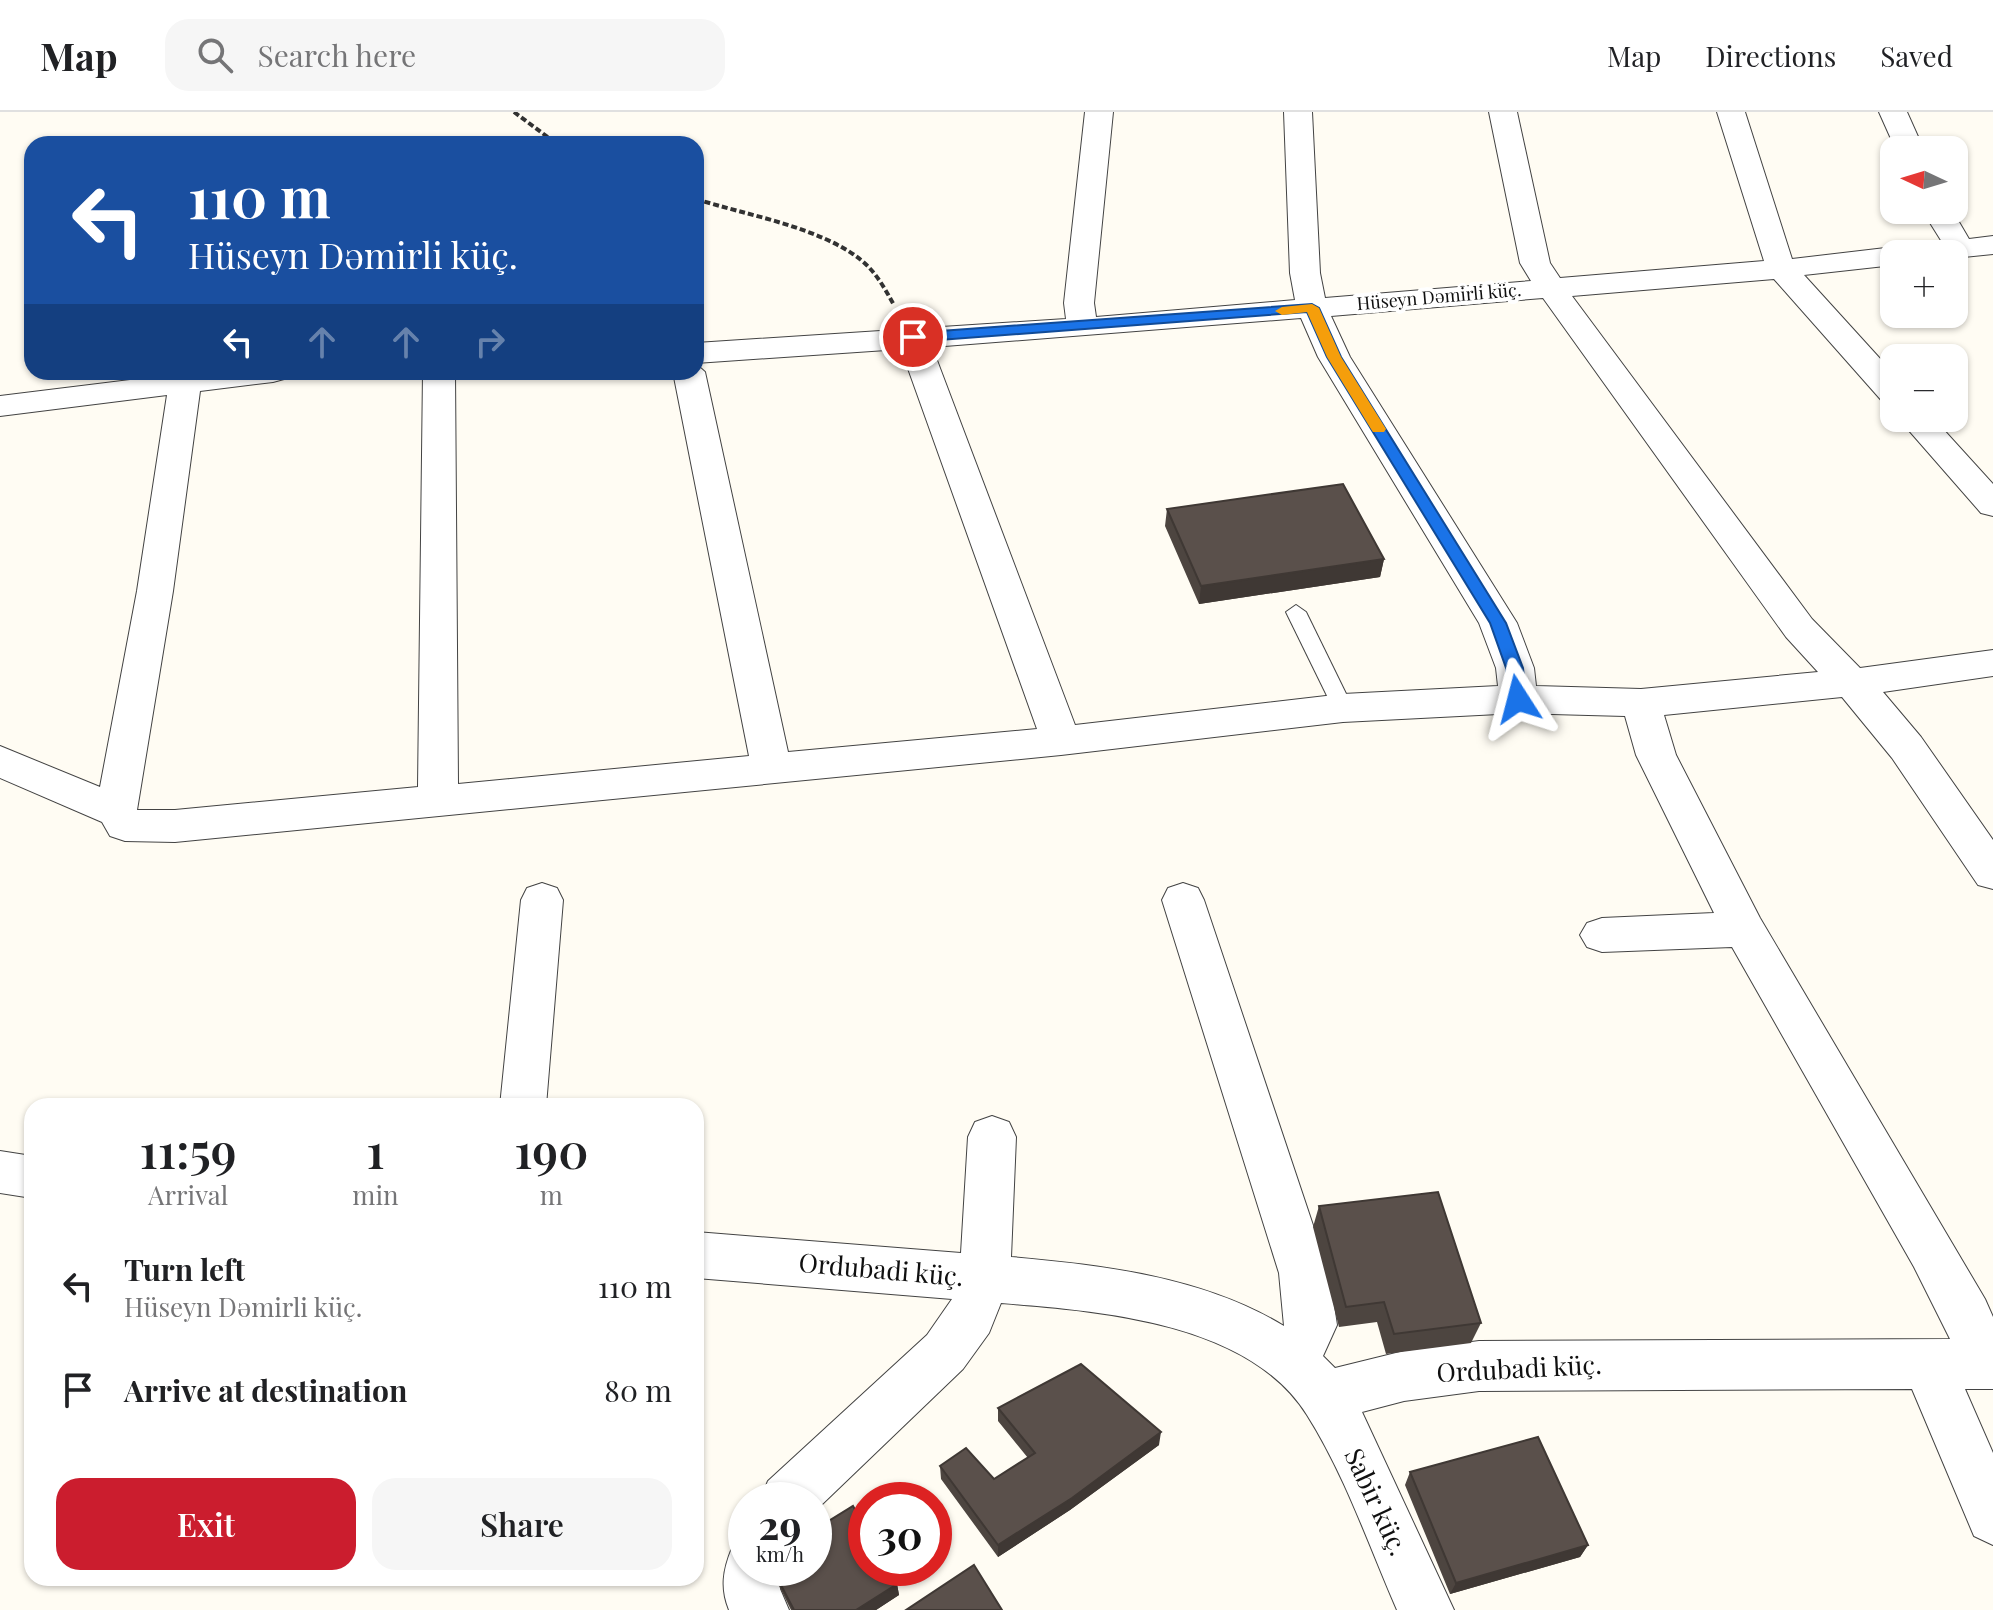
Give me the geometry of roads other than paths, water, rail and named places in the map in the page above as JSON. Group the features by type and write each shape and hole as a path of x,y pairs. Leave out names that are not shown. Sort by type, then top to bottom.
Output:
{"street":[{"path":"1082,325 1079,303 1099,112"},
{"path":"1298,112 1305,273 1312,308 1334,357 1498,623 1515,668 1518,699"},
{"path":"1503,112 1535,263 1550,287 1799,628 1873,706 1903,743 1990,864"},
{"path":"1731,112 1749,161 1770,245 1782,269 1880,378"},
{"path":"1893,112 1904,136"},
{"path":"1968,248 1993,245"},
{"name":"Hüseyn Dəmirli küç.","path":"704,352 1312,308 1782,269 1880,258"},
{"path":"913,337 1061,741"},
{"path":"0,406 209,380"},
{"path":"438,801 439,380"},
{"path":"691,380 772,770"},
{"path":"116,811 155,591 185,383"},
{"path":"1928,432 1993,505"},
{"path":"0,761 116,811 125,825 175,826 1061,741 1343,708 1518,699 1641,703 1849,683 1993,663"},
{"path":"1641,703 1656,755 1744,929 1932,1251 1990,1364"},
{"path":"524,1098 542,900"},
{"path":"1183,900 1304,1273 1311,1325 1310,1378"},
{"path":"1602,935 1744,929"},
{"path":"806,1482 945,1352 971,1316 985,1278 992,1137"},
{"path":"0,1172 24,1176"},
{"name":"Ordubadi küç.","path":"704,1256 985,1278 1068,1287 1159,1302 1202,1314 1252,1334 1310,1378 1404,1376 1479,1366 1990,1364"},
{"path":"1928,1364 1993,1517"},
{"name":"Sabir küç.","path":"1310,1378 1355,1452 1426,1610"}],"lane":[{"path":"1296,612 1343,708"}]}
